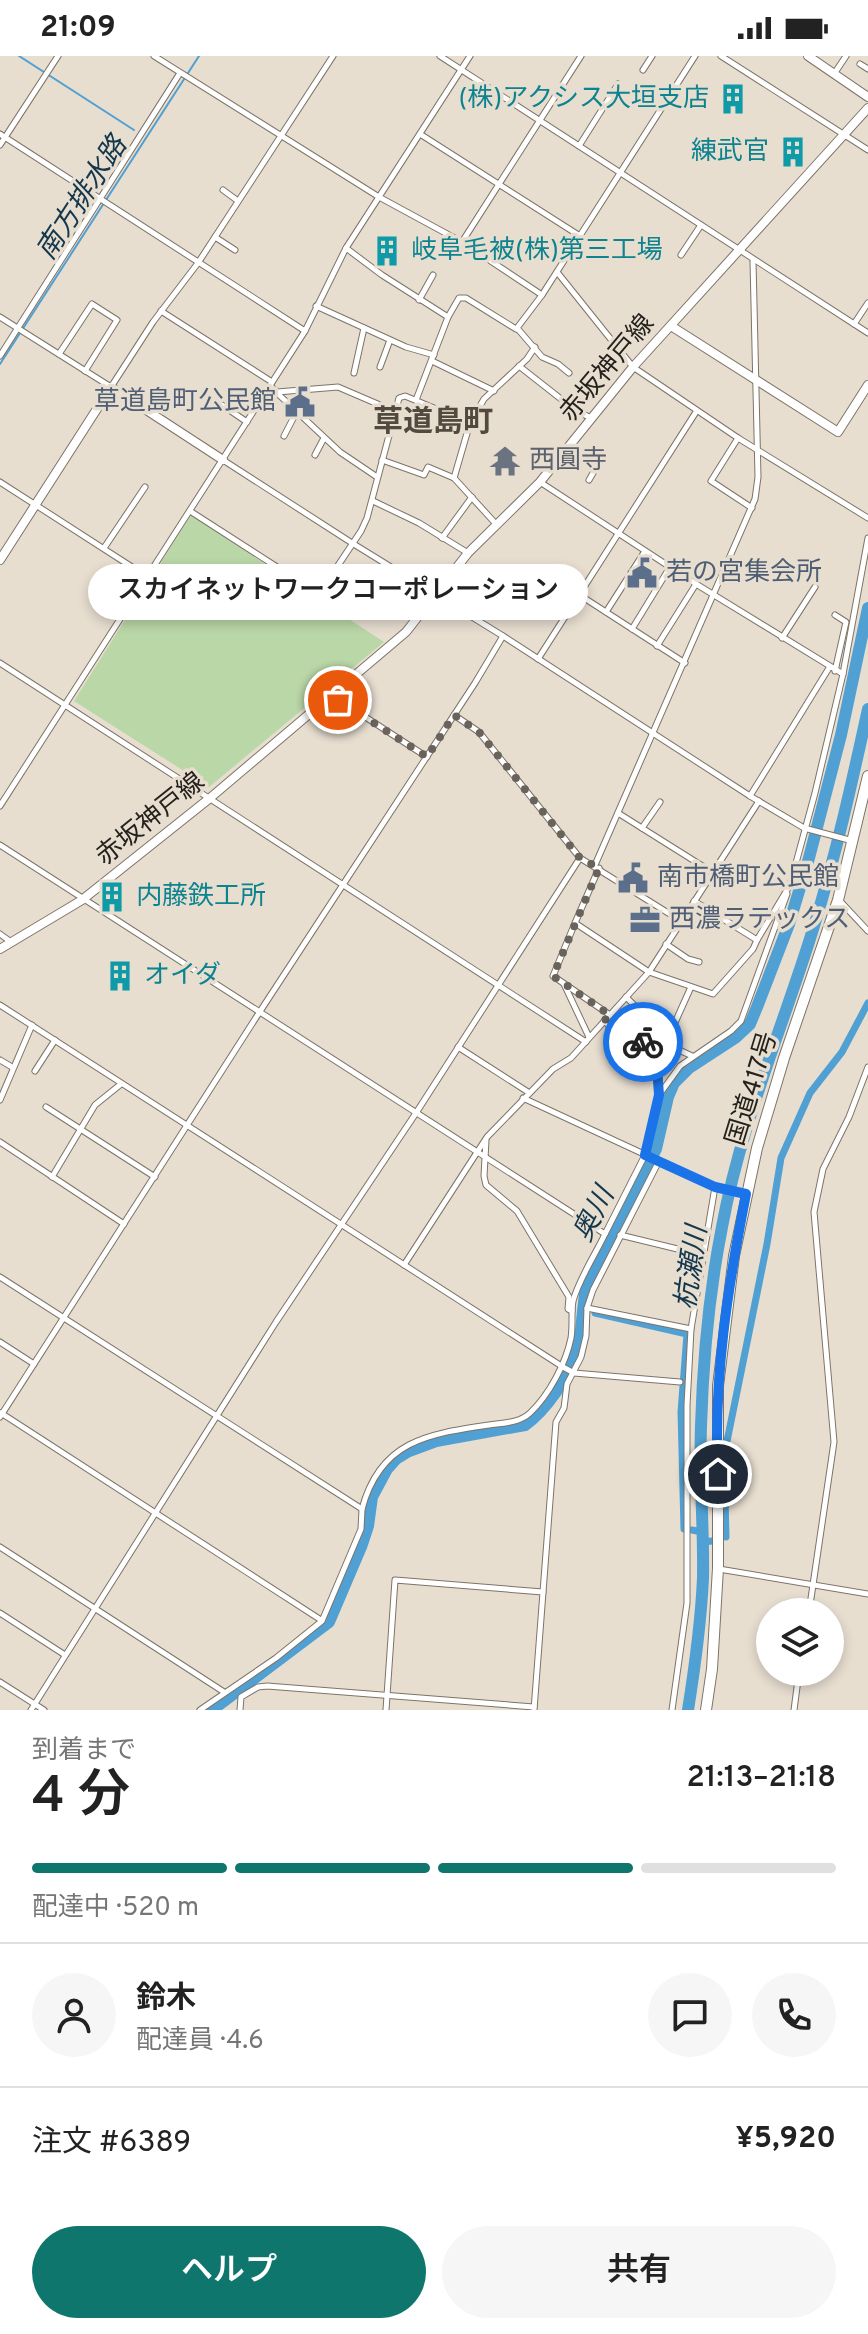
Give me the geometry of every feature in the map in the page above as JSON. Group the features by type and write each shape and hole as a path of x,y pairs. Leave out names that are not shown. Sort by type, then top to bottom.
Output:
{"highway":[{"name":"国道417号","path":"706,1710 712,1669 718,1568 718,1386 744,1194 784,1058 838,900 868,776"}],"main road":[{"path":"808,56 868,97"},
{"name":"赤坂神戸線","path":"0,949 82,900 210,798 406,632 468,553 540,482 633,367 868,108"},
{"path":"671,326 838,432 868,385"},
{"path":"0,560 111,387 223,460"}],"street":[{"path":"0,145 3,136 58,56"},
{"path":"154,56 379,197 462,242 542,295"},
{"path":"0,317 111,387 161,311 198,263 333,56"},
{"path":"440,56 868,333"},
{"path":"0,806 305,331 346,248 470,56"},
{"path":"462,242 581,56"},
{"path":"643,70 652,56"},
{"path":"416,400 448,317 459,298 466,298 515,331 542,295 695,56"},
{"path":"721,56 868,150"},
{"path":"834,74 846,56"},
{"path":"860,64 868,69"},
{"path":"0,356 20,330 181,73"},
{"path":"579,146 618,84"},
{"path":"420,134 580,236"},
{"path":"3,136 305,331"},
{"path":"223,190 238,201"},
{"path":"681,255 701,225"},
{"path":"215,237 235,250"},
{"path":"346,248 448,317"},
{"path":"610,1015 553,976 618,813 752,508 758,477 753,261"},
{"path":"557,272 633,367 696,412 868,518"},
{"path":"419,300 433,275"},
{"path":"854,324 868,303"},
{"path":"59,354 92,304 117,320 85,371"},
{"path":"316,306 433,358 494,391"},
{"path":"161,311 271,384 324,438 377,477"},
{"path":"354,373 364,328"},
{"path":"517,328 542,357 569,373"},
{"path":"380,367 390,340"},
{"path":"454,478 470,423 484,399 535,347"},
{"path":"519,366 575,410 591,418"},
{"path":"277,392 338,387 394,411"},
{"path":"190,511 319,594 361,531 373,501 399,398 405,396 470,423"},
{"path":"222,405 247,422"},
{"path":"284,436 297,411"},
{"path":"538,659 696,412"},
{"path":"315,455 324,438"},
{"path":"738,438 711,481 752,508"},
{"path":"568,447 585,459 596,462 589,480"},
{"path":"223,460 750,796 808,829 850,841"},
{"path":"382,460 424,475 428,467 454,478 496,524"},
{"path":"0,482 146,576"},
{"path":"540,482 617,534 843,674"},
{"path":"104,548 145,487"},
{"path":"442,538 472,496"},
{"path":"373,501 419,523 468,553"},
{"path":"659,1095 670,1077 692,1056 741,1021 808,829 843,674 868,538"},
{"path":"606,612 645,551"},
{"path":"632,629 670,567"},
{"path":"657,646 696,584"},
{"path":"782,638 815,587"},
{"path":"578,594 685,663"},
{"path":"750,796 832,669 846,622 835,615"},
{"path":"322,1621 1,1414 503,636"},
{"path":"0,663 588,1040"},
{"path":"333,696 427,757"},
{"path":"454,715 479,732 580,858 681,921"},
{"path":"404,1265 487,1137 528,1092 553,1069 571,1058 649,972 759,801"},
{"path":"642,828 660,802"},
{"path":"618,813 712,872"},
{"path":"0,845 605,1234"},
{"path":"33,1707 276,1322 416,1113 580,858"},
{"path":"575,923 649,972 713,994 753,949 790,885"},
{"path":"838,900 868,931"},
{"path":"694,901 757,940"},
{"path":"0,934 11,943"},
{"path":"666,944 688,959 699,962"},
{"path":"564,983 588,1040"},
{"path":"200,1710 276,1658 322,1621 361,1529 367,1490 389,1456 408,1445 451,1430 518,1420 530,1413 562,1366 571,1334 574,1299 646,1155 659,1095 656,1053 691,987"},
{"path":"626,997 645,1016"},
{"path":"0,1005 574,1373 680,1382"},
{"path":"604,1021 623,1038 675,1048 692,1056"},
{"path":"0,1098 32,1025"},
{"path":"35,1071 55,1040"},
{"path":"458,1047 528,1092"},
{"path":"0,1060 12,1067"},
{"path":"811,1598 834,1442 814,1212 823,1169 849,1117 868,1067"},
{"path":"52,1177 95,1105 121,1084"},
{"path":"523,1098 717,1187 744,1194"},
{"path":"46,1107 155,1177"},
{"path":"487,1137 486,1185 517,1211 569,1297 568,1309 572,1311"},
{"path":"0,1142 124,1224"},
{"path":"240,1710 241,1697 258,1687 534,1708 556,1422 564,1408 567,1384 574,1373 586,1336 587,1308 593,1290 659,1161"},
{"path":"672,1710 687,1603 687,1405 691,1329 717,1187"},
{"path":"620,1235 694,1253"},
{"path":"0,1277 362,1509"},
{"path":"587,1308 691,1329"},
{"path":"0,1342 34,1364"},
{"path":"0,1547 224,1692"},
{"path":"718,1568 868,1594"},
{"path":"386,1710 395,1580 543,1592"},
{"path":"0,1613 65,1655"},
{"path":"0,1682 33,1707 44,1710"},
{"path":"794,1710 797,1686"}],"green space":[{"path":"191,515 384,642 209,787 74,701"}],"waterway":[{"path":"19,56 134,130"},
{"name":"南方排水路","path":"0,364 199,56"},
{"name":"奥川","path":"212,1710 329,1622 361,1547 372,1497 396,1459 436,1441 525,1425 548,1403 561,1383 579,1345 588,1280 656,1149 674,1083 689,1068 735,1038 750,1024 757,1007 789,924 809,858 841,735 868,608"},
{"name":"杭瀬川","path":"688,1710 702,1594 702,1401 707,1326 717,1252 740,1150 814,926 868,709"},
{"path":"726,1537 724,1456 767,1244 781,1158 810,1093 842,1052 868,1003"},
{"path":"595,1313 687,1334 681,1412 684,1529"},
{"path":"692,1530 702,1532"},
{"path":"703,1542 712,1541"}],"way so far":[{"path":"338,700 427,757 454,715 479,732 580,858 599,868 553,976 610,1015 604,1021 623,1038 643,1042"}],"place":[{"name":"(株)アクシス大垣支店","path":"733,99"},
{"name":"練武官","path":"793,152"},
{"name":"岐阜毛被(株)第三工場","path":"387,251"},
{"name":"草道島町公民館","path":"300,402"},
{"name":"西圓寺","path":"505,461"},
{"name":"若の宮集会所","path":"642,573"},
{"name":"スカイネットワークコーポレーション","path":"338,700"},
{"name":"南市橋町公民館","path":"633,878"},
{"name":"内藤鉄工所","path":"112,897"},
{"name":"西濃ラテックス","path":"645,920"},
{"name":"オイダ","path":"120,976"}],"district":[{"name":"草道島町","path":"433,423"}],"route":[{"path":"643,1042 659,1047 656,1053 659,1095 645,1155 715,1187 746,1194 722,1336 718,1386 718,1474"}]}
